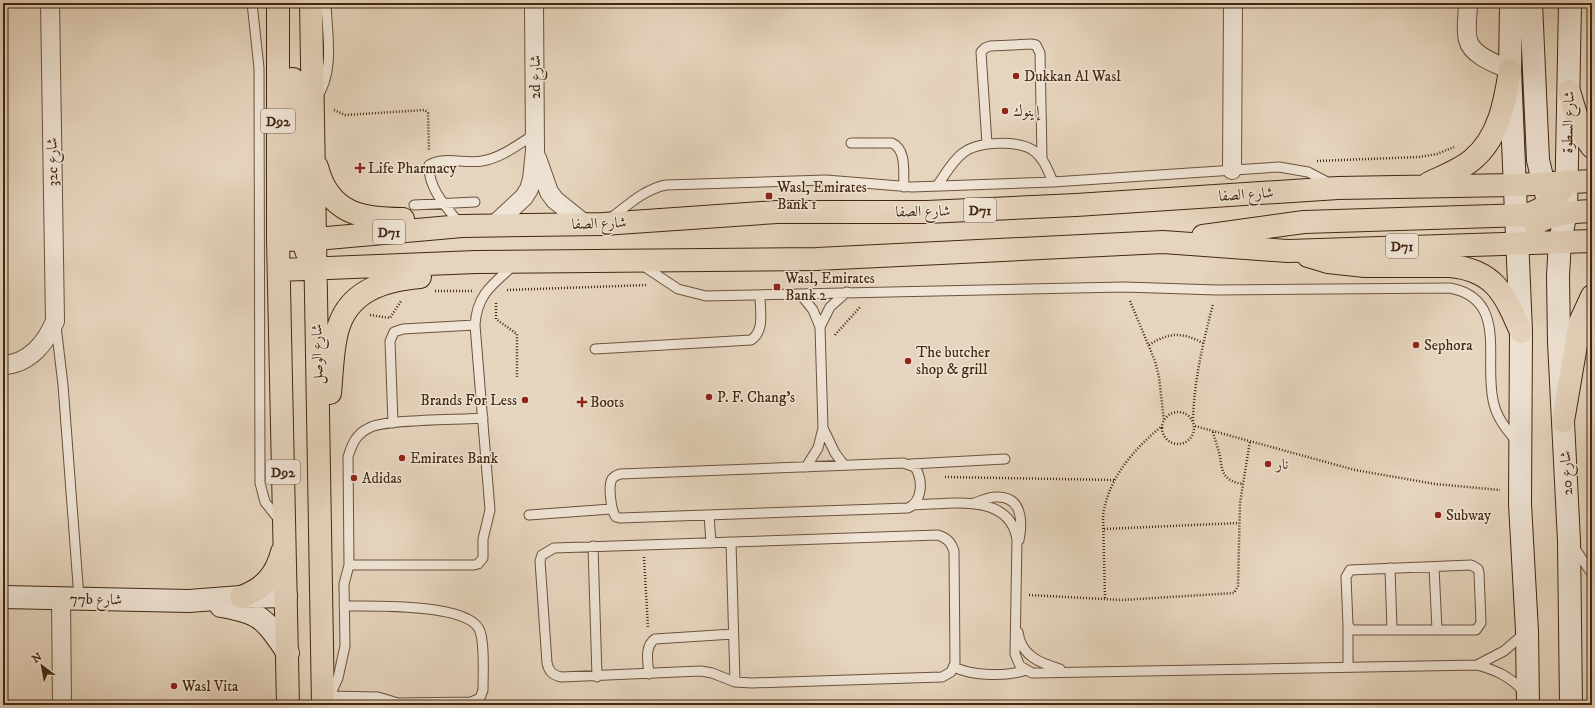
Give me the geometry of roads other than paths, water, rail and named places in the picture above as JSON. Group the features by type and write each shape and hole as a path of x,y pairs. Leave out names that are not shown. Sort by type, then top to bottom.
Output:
{"main road":[{"name":"D92","path":"278,3 278,240 288,705"},
{"path":"292,3 293,98 298,219 309,239"},
{"name":"شارع الوصل","path":"311,3 312,147 309,239 316,268 326,702"},
{"path":"1424,186 1473,160 1489,141 1495,131 1506,99 1510,70"},
{"path":"1569,91 1582,132 1592,147"},
{"path":"312,147 320,178 328,192 337,203 350,211 364,217 379,219 433,220 462,226"},
{"path":"1517,244 1524,233 1532,226 1556,211 1559,194 1566,181"},
{"name":"شارع الصفا","path":"278,240 309,239 462,226 594,224 777,212 926,212 1061,206 1338,188 1514,185 1566,181 1592,181"},
{"path":"1486,185 1493,187 1499,193 1501,200 1499,208 1494,214 1487,217"},
{"path":"1163,242 1304,222 1516,216 1538,211 1592,212"},
{"path":"1592,212 1584,222 1584,230 1592,240"},
{"name":"D71","path":"279,270 476,262 817,259 1163,242 1288,251 1329,248 1517,244 1592,240"},
{"path":"1288,251 1328,262 1345,264 1450,266 1478,272 1490,280 1502,292 1521,332"},
{"path":"319,441 329,405 337,331 343,317 353,303 364,293 389,281 455,274 470,267 476,262"},
{"path":"1563,421 1580,322 1585,308 1592,296"},
{"path":"241,597 258,589 272,577 276,569 284,534"}],"street":[{"name":"32c شارع","path":"50,3 55,321"},
{"name":"2d شارع","path":"494,225 516,205 529,188 535,143 534,3"},
{"path":"1232,170 1233,3"},
{"path":"1468,3 1468,41 1472,48 1494,63 1510,70"},
{"path":"1511,3 1510,70 1521,332 1520,504 1527,631 1528,701"},
{"path":"1531,3 1537,149 1542,183 1556,211 1560,241"},
{"name":"شارع السطوة","path":"1566,181 1568,151 1570,3"},
{"name":"2d شارع","path":"535,143 549,192 555,200 594,224"},
{"path":"1537,149 1542,158 1552,162 1561,159 1568,151"},
{"name":"شارع 20","path":"1560,241 1558,276 1569,541 1571,705"},
{"path":"3,364 22,360 37,350 48,337 55,321"},
{"name":"77b شارع","path":"3,597 189,601 241,597 286,596"},
{"path":"62,705 70,598"},
{"name":"77b شارع","path":"189,601 244,610 254,614 266,623 288,653"}],"lane":[{"path":"252,3 259,68 260,483 265,502 284,534"},
{"path":"311,107 324,88 328,70 326,3"},
{"path":"987,144 981,52 990,46 1036,45 1040,53 1042,158 1053,182"},
{"path":"851,143 892,142 897,145 902,153 904,187"},
{"path":"462,226 443,204 435,189 430,175 429,165 440,161 481,162 535,143"},
{"path":"937,186 964,152 977,145 1027,146 1042,158"},
{"path":"594,224 644,193 658,186 666,185 826,180 904,187 1053,182 1232,170 1294,168 1322,177 1338,188"},
{"path":"414,205 475,202"},
{"path":"637,261 670,284 687,292 706,296 1124,287 1217,290 1442,288 1462,290 1481,303 1487,314 1493,401 1505,428 1520,446"},
{"path":"348,565 474,565 483,558 484,533 490,510 475,325 479,303 486,291 518,262"},
{"path":"820,327 830,307 847,292"},
{"path":"801,295 813,310 820,327 823,428 818,448 806,467"},
{"path":"595,349 751,340 756,337 760,327 760,296"},
{"path":"55,321 63,385 70,598"},
{"path":"393,423 390,342 394,332 403,329 475,325"},
{"path":"326,702 338,678 343,658 344,584 348,565 348,457 352,444 359,434 370,427 393,423 482,418"},
{"path":"823,428 835,453 844,465"},
{"path":"1005,459 911,464 844,465 620,474 614,476 611,483 611,509 616,517 620,518 908,508 914,505 972,504 994,508 1008,517 1016,531 1017,595 1014,654 1020,666 1026,670 1038,674 1066,671 1477,665 1492,669 1506,676 1518,685 1528,701"},
{"path":"911,464 915,467 919,477 920,494 914,505"},
{"path":"972,504 996,497 1009,500 1015,504 1022,517 1017,553"},
{"path":"529,515 611,509"},
{"path":"710,515 711,543"},
{"path":"938,536 945,538 951,543 954,551 954,667 947,675 942,677 752,683 735,682 712,673 701,672 561,678 554,675 549,670 547,664 540,561 542,555 554,548 730,542 938,536"},
{"path":"1569,541 1592,574"},
{"path":"730,542 735,682"},
{"path":"593,546 598,677"},
{"path":"1348,625 1352,630 1472,631 1479,627 1481,623 1478,569 1471,566 1354,569 1347,573 1348,666"},
{"path":"1434,567 1437,630"},
{"path":"1390,568 1392,630"},
{"path":"326,702 378,697 398,703 471,702 480,698 483,690 481,632 475,623 452,614 415,608 344,606"},
{"path":"1016,623 1021,645 1031,658 1038,662 1066,671"},
{"path":"1477,665 1504,651 1527,631"},
{"path":"649,674 649,644 655,639 733,634"},
{"path":"954,667 962,671 982,674 1020,672 1026,670"}],"place":[{"name":"Dukkan Al Wasl","path":"1016,76"},
{"name":"إينوك","path":"1005,111"},
{"name":"Life Pharmacy","path":"360,168"},
{"name":"Wasl, Emirates Bank 1","path":"769,196"},
{"name":"Wasl, Emirates Bank 2","path":"777,287"},
{"name":"Sephora","path":"1416,345"},
{"name":"The butcher shop & grill","path":"908,361"},
{"name":"P. F. Chang’s","path":"709,397"},
{"name":"Brands For Less","path":"525,400"},
{"name":"Boots","path":"582,402"},
{"name":"Emirates Bank","path":"402,458"},
{"name":"نار","path":"1268,464"},
{"name":"Adidas","path":"354,478"},
{"name":"Subway","path":"1438,515"},
{"name":"Wasl Vita","path":"174,686"}]}
